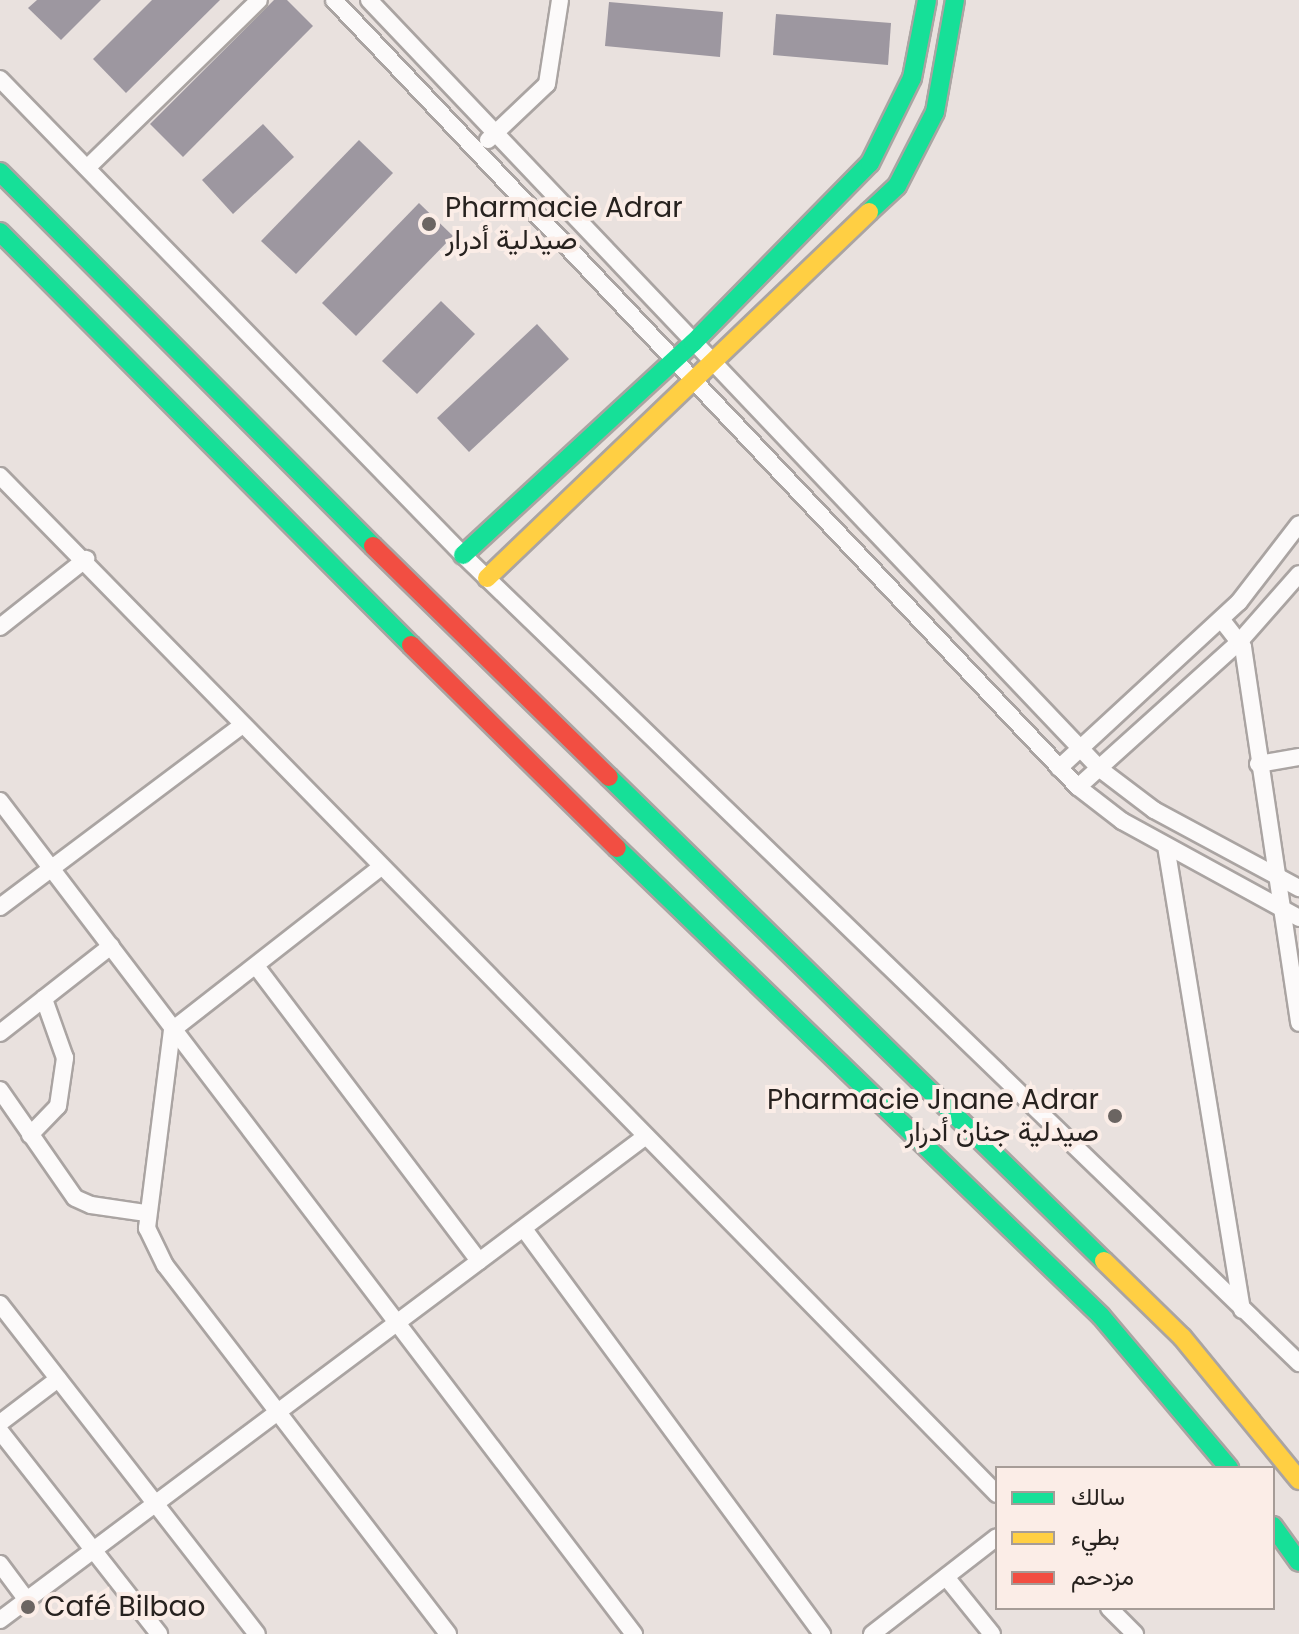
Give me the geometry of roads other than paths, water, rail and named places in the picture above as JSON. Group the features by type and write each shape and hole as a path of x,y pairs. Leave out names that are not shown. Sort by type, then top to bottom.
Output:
{"main road":[{"path":"463,555 693,343 877,154 912,78 927,0"},
{"path":"487,578 897,186 935,112 955,0"},
{"path":"0,172 404,577 1182,1337 1299,1480"},
{"path":"0,232 470,705 1101,1316 1227,1466"},
{"path":"1275,1529 1299,1562"}],"street":[{"path":"87,168 259,0"},
{"path":"334,0 1078,787 1166,846 1299,918"},
{"path":"369,0 1100,769 1154,810 1299,888"},
{"path":"477,151 547,84 560,0"},
{"path":"0,79 463,555 1299,1363"},
{"path":"0,476 86,559 242,725 995,1492"},
{"path":"1059,768 1221,619 1270,567 1299,524"},
{"path":"0,627 86,559"},
{"path":"1078,787 1240,641 1296,579 1270,567"},
{"path":"1221,619 1240,641 1299,1023"},
{"path":"0,907 242,725"},
{"path":"1258,764 1299,757"},
{"path":"0,801 49,870 111,946 634,1634"},
{"path":"1166,846 1242,1310"},
{"path":"381,867 172,1030 146,1213 147,1228 165,1265 448,1634"},
{"path":"0,1033 111,946"},
{"path":"256,966 479,1261"},
{"path":"30,1135 58,1106 65,1058 44,999"},
{"path":"0,1090 75,1198 146,1213"},
{"path":"0,1620 90,1548 279,1413 646,1136"},
{"path":"524,1229 822,1634"},
{"path":"0,1304 257,1634"},
{"path":"0,1423 58,1379"},
{"path":"0,1431 159,1634"},
{"path":"872,1634 995,1539"},
{"path":"0,1564 26,1599"},
{"path":"946,1577 992,1634"},
{"path":"1111,1610 1135,1634"}],"place":[{"name":"Pharmacie Adrar صيدلية أدرار","path":"429,224"},
{"name":"Pharmacie Jnane Adrar صيدلية جنان أدرار","path":"1115,1116"},
{"name":"Café Bilbao","path":"28,1607"}]}
